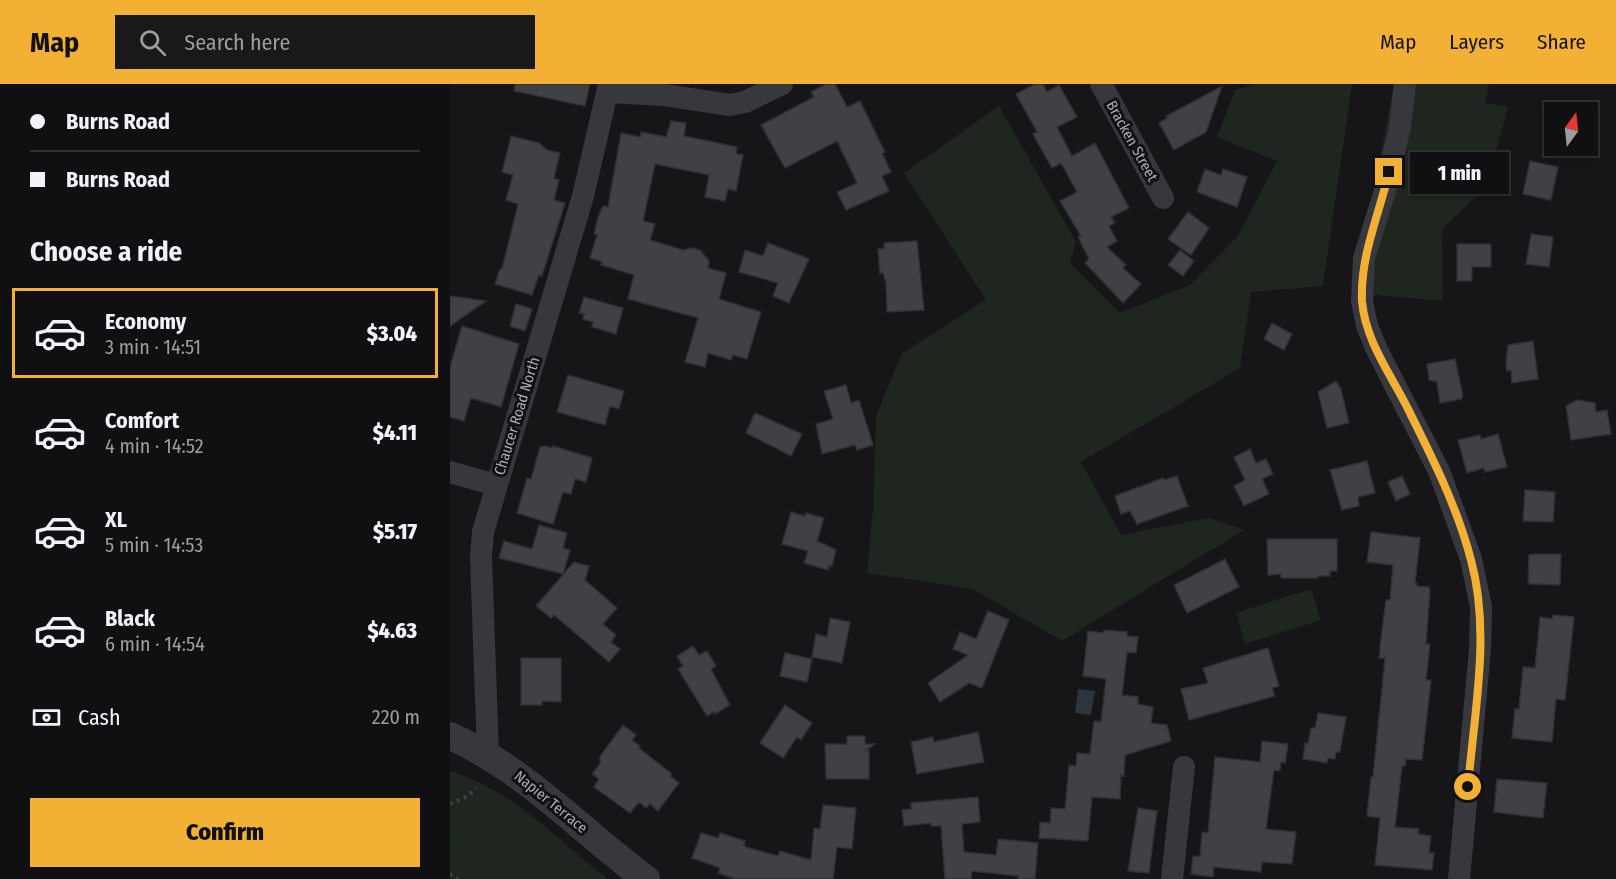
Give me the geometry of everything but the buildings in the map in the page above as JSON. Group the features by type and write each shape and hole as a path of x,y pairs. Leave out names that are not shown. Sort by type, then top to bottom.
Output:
{"street":[{"path":"608,88 730,105 746,102 782,84"},
{"name":"Bracken Street","path":"1101,84 1163,198"},
{"path":"1405,84 1400,127 1384,195 1364,258 1362,301 1367,326 1378,352 1439,471 1471,559 1481,607 1480,649 1460,879"},
{"name":"Chaucer Road North","path":"488,754 481,557 483,532 583,196 608,88"},
{"path":"450,472 496,484"},
{"name":"Napier Terrace","path":"450,736 488,754 558,807 646,879"},
{"path":"1172,879 1184,767"}],"path":[{"path":"450,804 468,796 476,788"},
{"path":"450,874 458,879"}],"shaded area":[{"path":"1255,84 1352,84 1323,286 1251,292 1240,368 1081,462 1121,535 1208,518 1244,530 1062,641 973,589 867,573 873,509 876,416 902,353 986,300 904,173 999,106 1076,242 1070,263 1120,313 1190,285 1238,236 1277,161 1217,137 1235,90"},
{"path":"1394,84 1489,84 1485,103 1508,107 1486,188 1442,229 1443,301 1363,294 1365,237"},
{"path":"1311,589 1321,620 1245,644 1236,613"},
{"path":"1078,689 1095,691 1091,715 1075,713"},
{"path":"450,771 494,790 514,803 607,879 450,879"}],"route":[{"path":"1389,172 1364,258 1362,301 1367,326 1439,471 1471,559 1481,607 1480,649 1468,787"}]}
